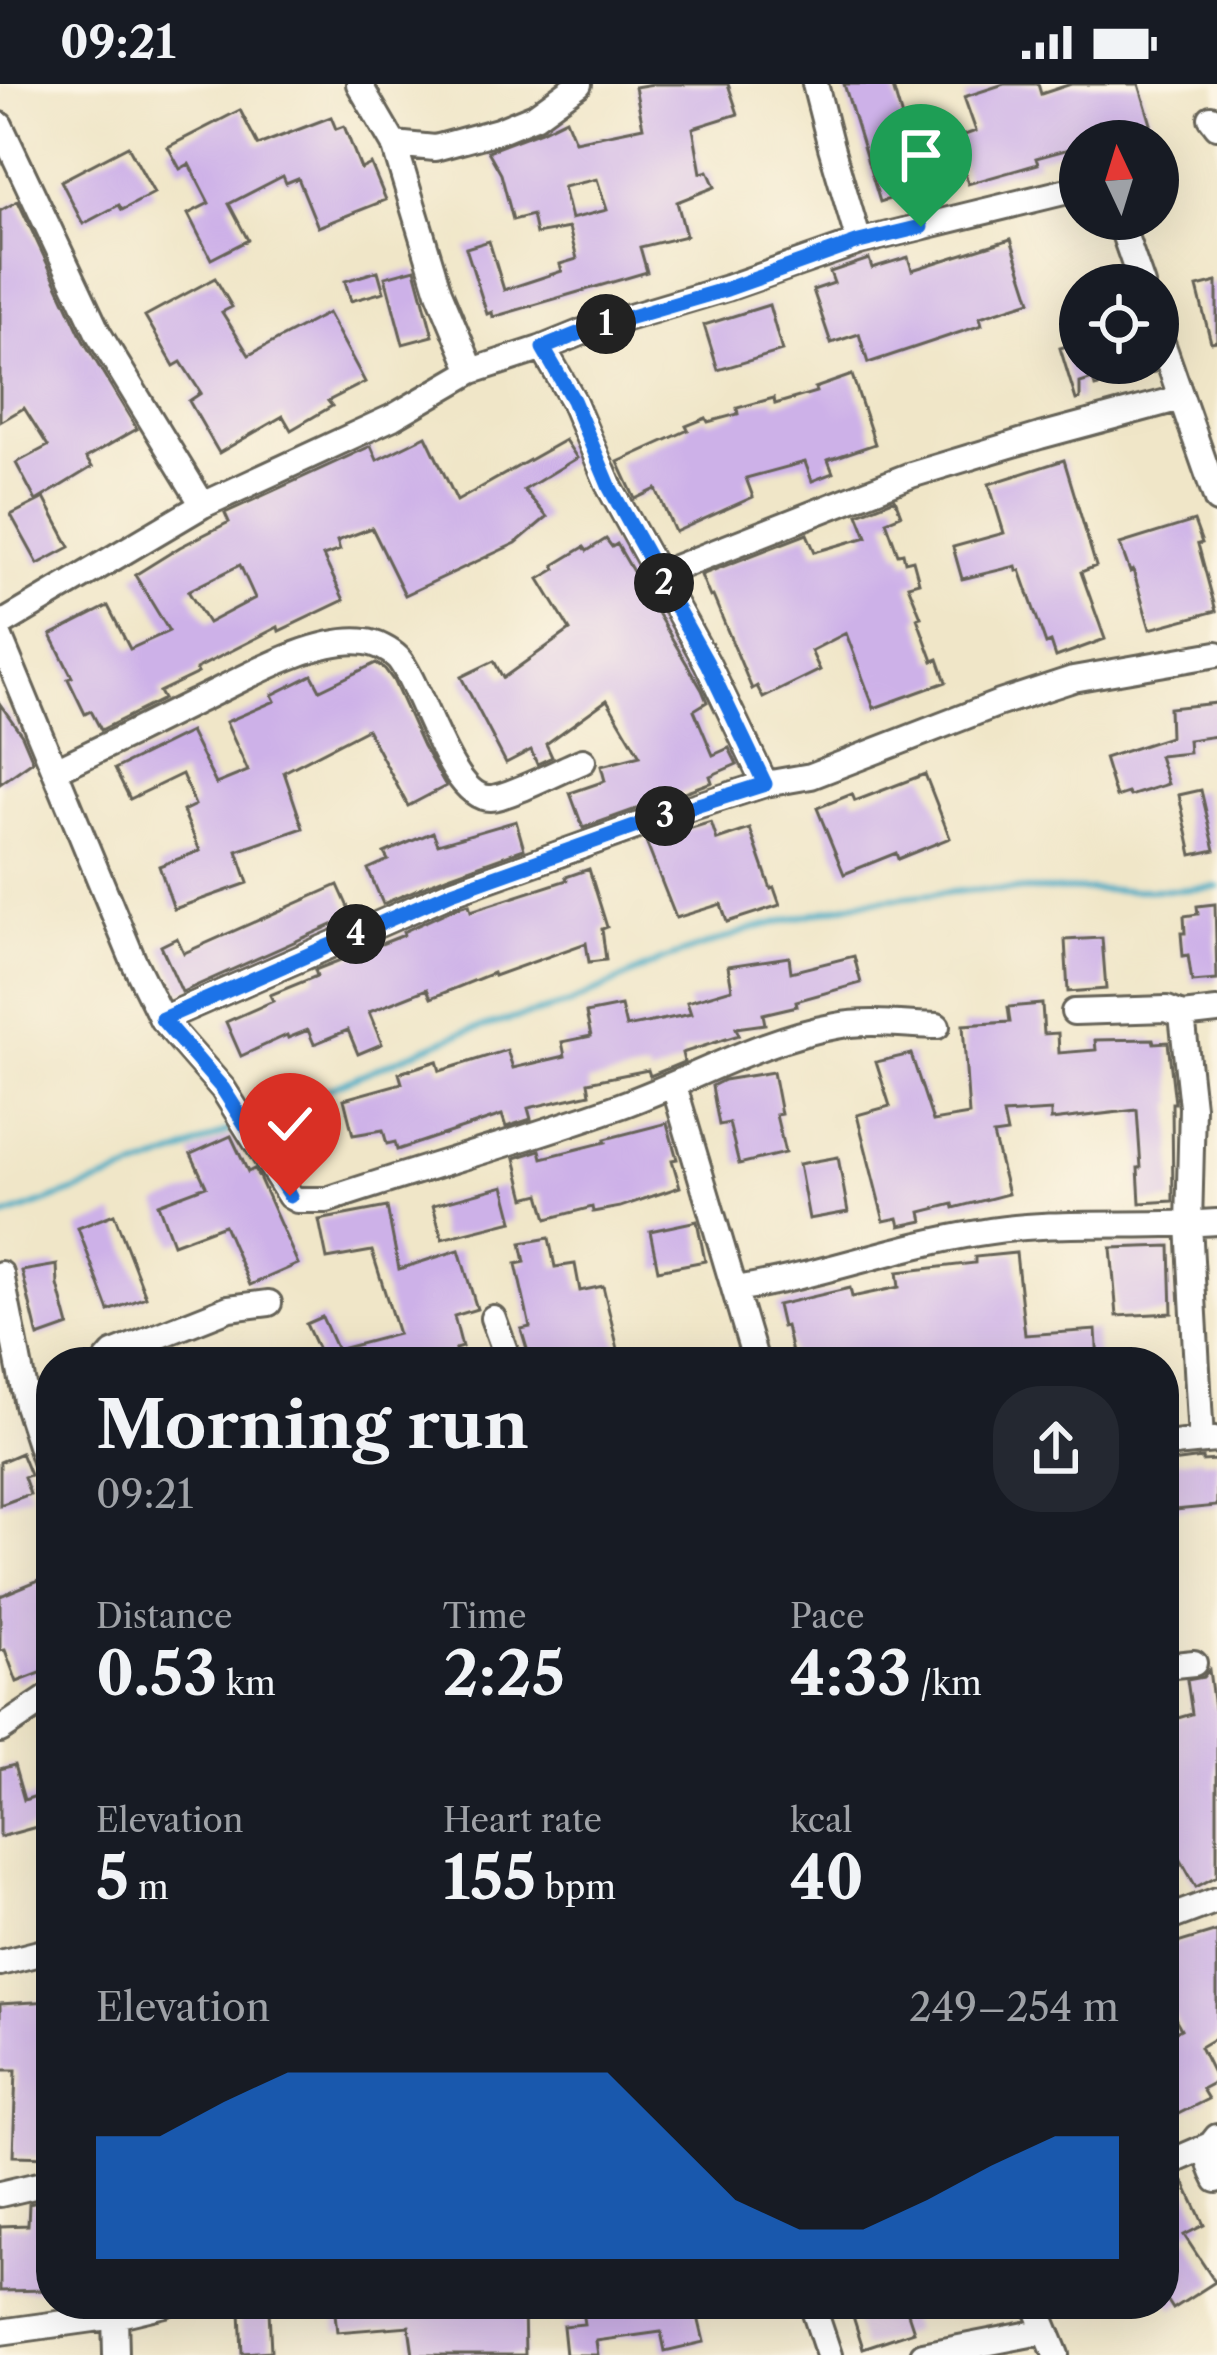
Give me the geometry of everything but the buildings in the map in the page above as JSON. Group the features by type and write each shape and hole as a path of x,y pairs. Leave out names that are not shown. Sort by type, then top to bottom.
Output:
{"street":[{"path":"359,84 394,144 439,292 472,370"},
{"path":"394,144 435,148 497,131 535,116 579,84"},
{"path":"815,84 859,242"},
{"path":"0,124 98,333 202,505"},
{"path":"0,625 202,505 393,417 472,370 859,242 1059,193"},
{"path":"543,348 573,400 610,488 707,663 765,784"},
{"path":"1176,384 1217,500"},
{"path":"659,574 911,475 1181,398"},
{"path":"0,638 162,1019 223,1089 290,1196 297,1200 327,1200 611,1109 790,1037 841,1025 937,1026"},
{"path":"56,770 278,662 328,644 362,641 378,644 398,658 460,779 476,796 507,795 583,761"},
{"path":"162,1019 452,892 676,812 765,784 811,776 997,704 1073,680 1217,654"},
{"path":"1074,1012 1167,1009 1182,1015 1217,1011"},
{"path":"1179,1444 1209,1441 1189,1224 1192,1107 1182,1015"},
{"path":"674,1086 750,1347"},
{"path":"735,1289 1016,1227 1217,1222"},
{"path":"1,1274 36,1433"},
{"path":"130,1347 229,1308 268,1303"},
{"path":"493,1318 504,1347"},
{"path":"1179,1665 1195,1663"},
{"path":"0,1730 36,1706"},
{"path":"1179,1914 1217,1900"},
{"path":"0,1963 36,1954"},
{"path":"1179,2158 1214,2141"},
{"path":"1214,2141 1209,2164 1217,2180"},
{"path":"0,2194 36,2186"},
{"path":"0,2332 93,2319"},
{"path":"115,2319 116,2355"},
{"path":"817,2319 829,2355"},
{"path":"923,2355 1051,2343"}],"waterway":[{"path":"249,1122 463,1032 570,1004 660,961 755,928 860,902 972,890 1217,887"},
{"path":"0,1218 176,1155 237,1127"}],"route":[{"path":"290,1196 223,1089 162,1019 452,892 765,784 707,663 610,488 573,400 543,348 859,242 921,227"}]}
